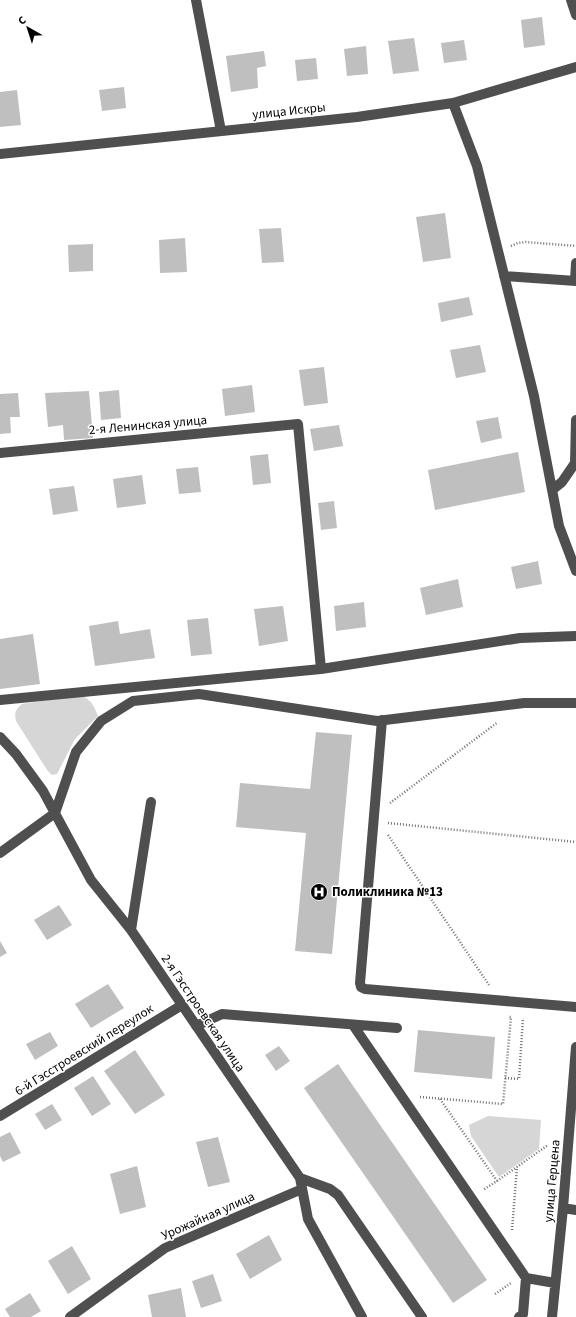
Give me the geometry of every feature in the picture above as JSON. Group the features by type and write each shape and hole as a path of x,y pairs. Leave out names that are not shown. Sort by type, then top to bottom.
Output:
{"street":[{"path":"196,0 221,131"},
{"path":"571,0 576,15"},
{"name":"улица Искры","path":"0,154 357,116 453,103 576,67"},
{"path":"453,103 476,166 534,396 558,526 576,571"},
{"path":"504,276 575,281 576,263"},
{"path":"552,490 562,482 575,463 576,420"},
{"name":"2-я Ленинская улица","path":"0,452 298,424 321,669"},
{"path":"0,700 321,669 520,638 576,636"},
{"path":"0,853 55,813 76,752 101,721 133,701 199,694 377,721 524,703 576,703"},
{"path":"382,720 376,821 360,983 361,987 365,989 576,1007"},
{"name":"2-я Гэсстроевская улица","path":"0,737 16,754 43,791 91,880 131,930 300,1178 308,1219 362,1317"},
{"path":"131,930 151,802"},
{"name":"6-й Гэсстроевский переулок","path":"0,1116 182,1005"},
{"path":"196,1026 222,1014 397,1028"},
{"path":"353,1025 526,1278 523,1314 518,1317"},
{"name":"улица Герцена","path":"552,1317 563,1208 576,1047"},
{"path":"300,1178 330,1189 338,1195 422,1317"},
{"name":"Урожайная улица","path":"70,1317 165,1248 302,1189"},
{"path":"563,1208 576,1210"},
{"path":"526,1278 556,1283"}],"path":[{"path":"498,254 521,242 576,246"},
{"path":"376,821 380,811 499,722"},
{"path":"376,821 576,842"},
{"path":"376,821 499,1000"},
{"path":"505,1078 519,1079 524,1018 506,1017 506,1012"},
{"path":"401,1096 503,1104 511,1018"},
{"path":"440,1099 497,1181"},
{"path":"472,1198 548,1145"},
{"path":"504,1245 511,1240 517,1167"}],"shaded area":[{"path":"80,695 92,703 98,716 75,739 57,774 52,775 47,770 16,721 16,711 22,704"},
{"path":"488,1116 541,1120 539,1149 499,1177 471,1136 469,1125"}],"building":[{"path":"542,17 545,45 524,48 521,20"},
{"path":"414,38 419,71 393,74 388,41"},
{"path":"464,40 467,60 444,63 441,43"},
{"path":"366,46 368,74 347,76 344,49"},
{"path":"264,51 266,66 257,68 258,88 231,92 226,56"},
{"path":"316,58 318,79 297,81 295,60"},
{"path":"124,87 126,108 102,111 99,90"},
{"path":"17,90 21,125 0,127 0,92"},
{"path":"445,213 451,258 423,262 416,217"},
{"path":"281,228 284,262 262,263 259,229"},
{"path":"185,238 187,272 160,273 159,240"},
{"path":"93,244 93,271 69,272 68,245"},
{"path":"469,297 473,315 441,322 438,303"},
{"path":"480,345 486,372 456,378 450,350"},
{"path":"324,367 328,403 304,406 299,370"},
{"path":"252,385 255,412 225,416 222,389"},
{"path":"119,390 121,418 101,420 99,392"},
{"path":"89,391 93,438 64,440 63,425 48,427 45,393"},
{"path":"18,393 20,417 10,417 11,433 0,434 0,394"},
{"path":"498,417 502,438 481,443 476,421"},
{"path":"339,425 343,446 314,451 310,429"},
{"path":"518,452 525,492 435,510 428,470"},
{"path":"268,454 271,483 253,485 250,456"},
{"path":"198,467 201,492 179,494 176,469"},
{"path":"142,475 146,504 117,508 113,479"},
{"path":"74,486 78,511 53,515 49,489"},
{"path":"334,501 337,528 321,530 318,503"},
{"path":"538,561 542,584 516,589 511,567"},
{"path":"458,579 463,607 426,615 420,588"},
{"path":"364,602 366,627 336,631 334,606"},
{"path":"283,606 288,641 259,646 254,609"},
{"path":"208,618 212,654 191,656 187,620"},
{"path":"118,621 120,634 150,629 155,658 95,666 89,626"},
{"path":"33,634 40,684 0,689 0,639"},
{"name":"Поликлиника №13","path":"316,732 352,735 332,954 295,951 306,833 236,827 240,783 310,789"},
{"path":"59,905 72,925 47,940 34,920"},
{"path":"0,941 7,953 0,957"},
{"path":"108,984 124,1008 91,1028 75,1004"},
{"path":"418,1030 495,1037 492,1079 414,1072"},
{"path":"50,1032 58,1046 35,1060 26,1044"},
{"path":"279,1046 290,1061 276,1071 265,1055"},
{"path":"135,1050 165,1095 135,1114 104,1071"},
{"path":"338,1064 487,1280 453,1303 304,1088"},
{"path":"93,1076 111,1104 92,1116 74,1088"},
{"path":"52,1104 62,1120 45,1130 35,1114"},
{"path":"10,1132 21,1153 3,1162 0,1156 0,1137"},
{"path":"218,1137 230,1182 208,1187 196,1142"},
{"path":"137,1166 146,1207 120,1214 110,1174"},
{"path":"269,1235 282,1260 250,1279 236,1254"},
{"path":"72,1246 91,1279 68,1294 48,1261"},
{"path":"213,1274 222,1301 201,1308 192,1281"},
{"path":"181,1288 186,1317 152,1317 148,1295"},
{"path":"30,1293 41,1311 31,1317 10,1317 5,1309"}],"place":[{"name":"Поликлиника №13","path":"319,892"}]}
